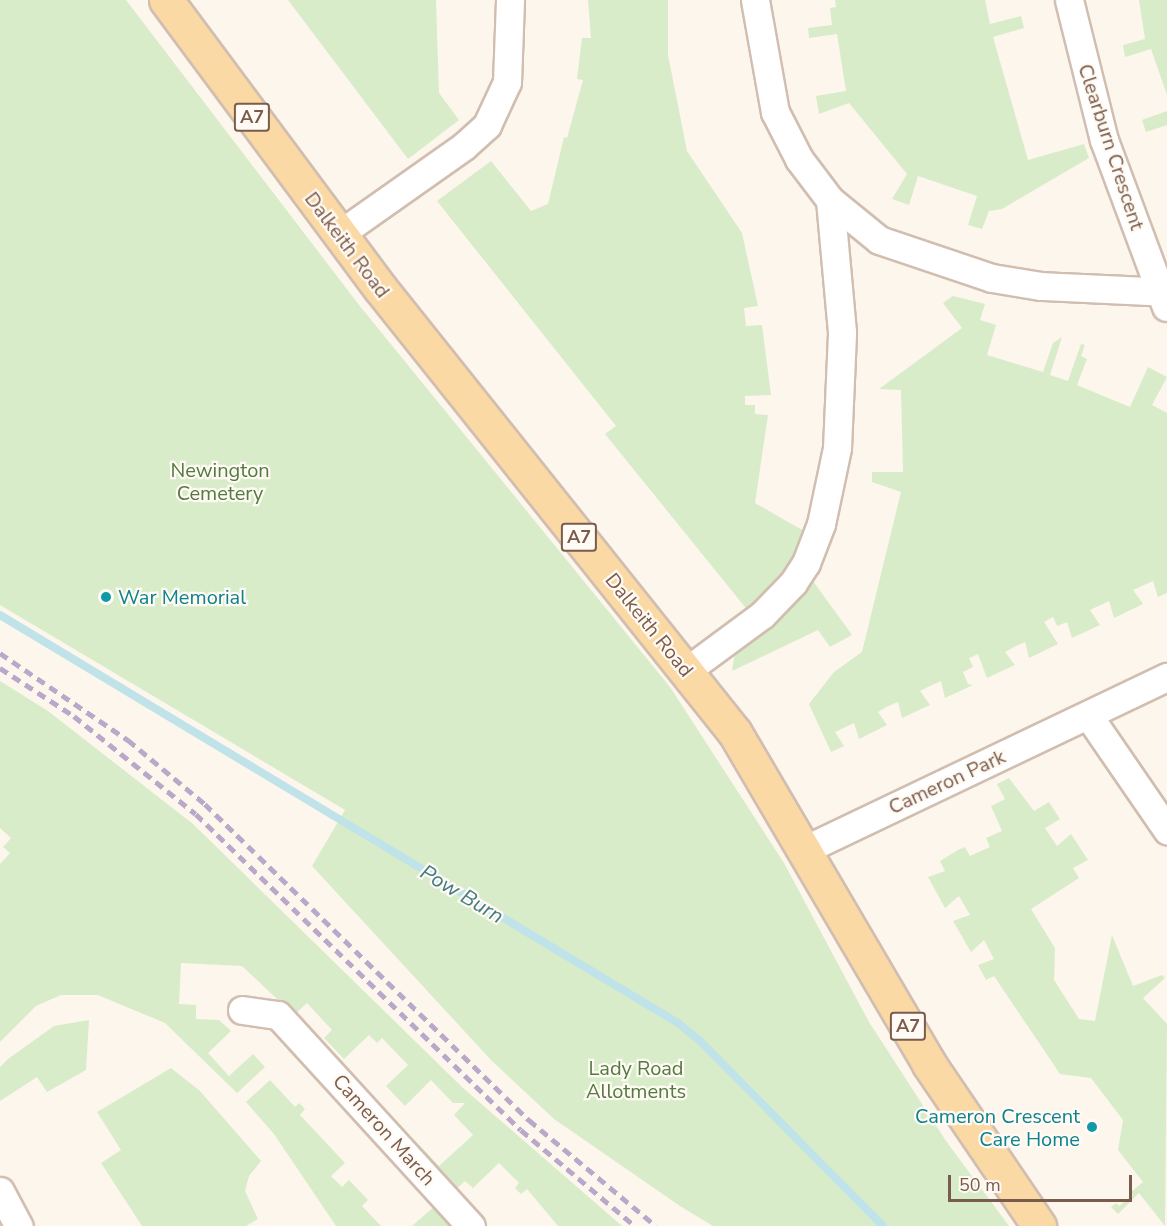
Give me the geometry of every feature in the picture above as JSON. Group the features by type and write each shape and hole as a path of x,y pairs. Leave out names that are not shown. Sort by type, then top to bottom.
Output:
{"main road":[{"name":"Dalkeith Road","path":"166,0 338,234 748,752 929,1064 1021,1196 1039,1226"},
{"name":"Dalkeith Road","path":"1021,1196 1051,1226"}],"street":[{"path":"338,234 464,146 487,125 507,82 510,0"},
{"path":"755,0 775,112 799,159 830,200 879,240 992,278 1041,286 1165,298"},
{"name":"Clearburn Crescent","path":"1069,0 1083,70 1104,140 1165,298"},
{"path":"686,671 762,615 793,583 806,563 821,524 837,448 842,332 830,200"},
{"name":"Cameron Park","path":"806,849 1167,677"},
{"path":"1088,715 1167,830"},
{"name":"Cameron March","path":"242,1010 278,1015 305,1027 471,1226"},
{"path":"0,1191 19,1226"}],"green space":[{"name":"Newington Cemetery","path":"0,0 126,0 359,305 670,687 784,863 869,1022 946,1141 1009,1226 713,1226 680,1206 554,1119 491,1060 312,866 345,810 0,605"},
{"path":"288,0 436,0 439,93 459,120 408,159"},
{"path":"588,0 668,0 668,55 687,151 742,233 758,306 744,308 746,326 762,325 771,395 745,396 745,405 755,405 755,414 768,415 755,503 804,531 787,572 749,612 605,434 616,426 437,201 491,161 531,211 548,204 564,137 567,138 583,80 577,79 582,38 591,38"},
{"path":"835,0 985,0 990,24 1021,16 1024,28 993,37 1028,160 1084,144 1089,158 1002,209 989,211 982,229 968,225 977,196 918,176 909,205 892,199 907,174 849,103 819,114 816,96 846,91 837,34 809,38 808,28 832,25 830,8 836,7"},
{"path":"1139,0 1167,0 1167,95 1151,49 1125,57 1123,45 1145,39"},
{"path":"1167,111 1167,125 1146,132 1142,120"},
{"path":"953,296 985,304 980,320 996,325 987,355 1043,372 1053,343 1062,337 1050,375 1068,381 1081,344 1085,345 1081,356 1087,359 1077,385 1130,407 1148,367 1167,377 1152,405 1167,413 1167,593 1158,597 1153,581 1133,590 1143,604 1114,618 1109,601 1090,610 1100,625 1072,638 1067,622 1057,626 1053,617 1044,622 1058,644 1029,658 1025,642 1016,646 1005,652 1015,665 987,678 978,654 969,658 973,667 963,672 968,684 973,685 945,698 941,681 930,686 920,691 930,705 902,718 898,702 888,706 878,712 887,725 859,739 854,723 835,732 844,746 831,752 809,704 834,672 862,652 901,492 872,482 872,472 903,472 901,390 879,389 962,328 943,303"},
{"path":"813,581 852,635 830,647 818,630 732,671 735,652 789,609"},
{"path":"0,681 48,711 193,824 463,1088 622,1226 558,1226 527,1189 521,1194 515,1188 519,1183 499,1163 473,1188 465,1181 452,1193 414,1152 420,1146 439,1166 473,1135 454,1115 465,1103 453,1103 431,1080 405,1106 386,1086 408,1065 382,1038 377,1043 369,1035 344,1059 324,1038 332,1030 307,1003 294,1015 242,966 181,963 179,1004 196,1005 196,1019 219,1020 231,1031 208,1053 229,1076 253,1054 265,1067 237,1093 165,1023 98,995 61,995 36,1006 0,1042 0,864 10,853 3,847 11,838 0,828"},
{"path":"1009,778 1034,811 1049,802 1060,819 1045,828 1057,846 1071,834 1088,860 1073,868 1079,878 1031,909 1055,948 1054,980 1079,1019 1095,1021 1112,935 1133,986 1162,975 1165,978 1143,998 1167,1024 1165,1226 1139,1193 1118,1214 1111,1207 1116,1203 1119,1206 1133,1195 1131,1192 1143,1182 1118,1150 1123,1120 1091,1078 1060,1074 994,976 986,980 978,965 994,959 984,940 971,952 953,921 970,915 959,896 945,908 928,877 945,871 940,861 958,850 965,847 970,856 990,847 986,838 1002,831 991,806 1005,799 997,784"},
{"path":"89,1020 86,1070 47,1092 37,1077 0,1101 0,1067 8,1059 54,1026"},
{"path":"171,1068 200,1091 261,1161 249,1176 245,1191 258,1219 246,1226 142,1226 101,1163 121,1150 97,1112"},
{"path":"270,1080 295,1107 299,1103 305,1109 300,1115 345,1163 331,1176 342,1187 349,1180 368,1200 362,1206 381,1226 336,1226 274,1134 246,1102"},
{"path":"436,1205 455,1226 412,1226"}],"waterway":[{"name":"Pow Burn","path":"0,615 678,1023 700,1041 883,1226"}],"railway":[{"path":"0,653 128,740 205,804 529,1120 656,1226"},
{"path":"0,668 74,716 196,814 521,1130 635,1226"}],"place":[{"name":"War Memorial","path":"106,597"},
{"name":"Cameron Crescent Care Home","path":"1092,1127"}],"park label":[{"name":"Lady Road Allotments","path":"636,1080"}]}
